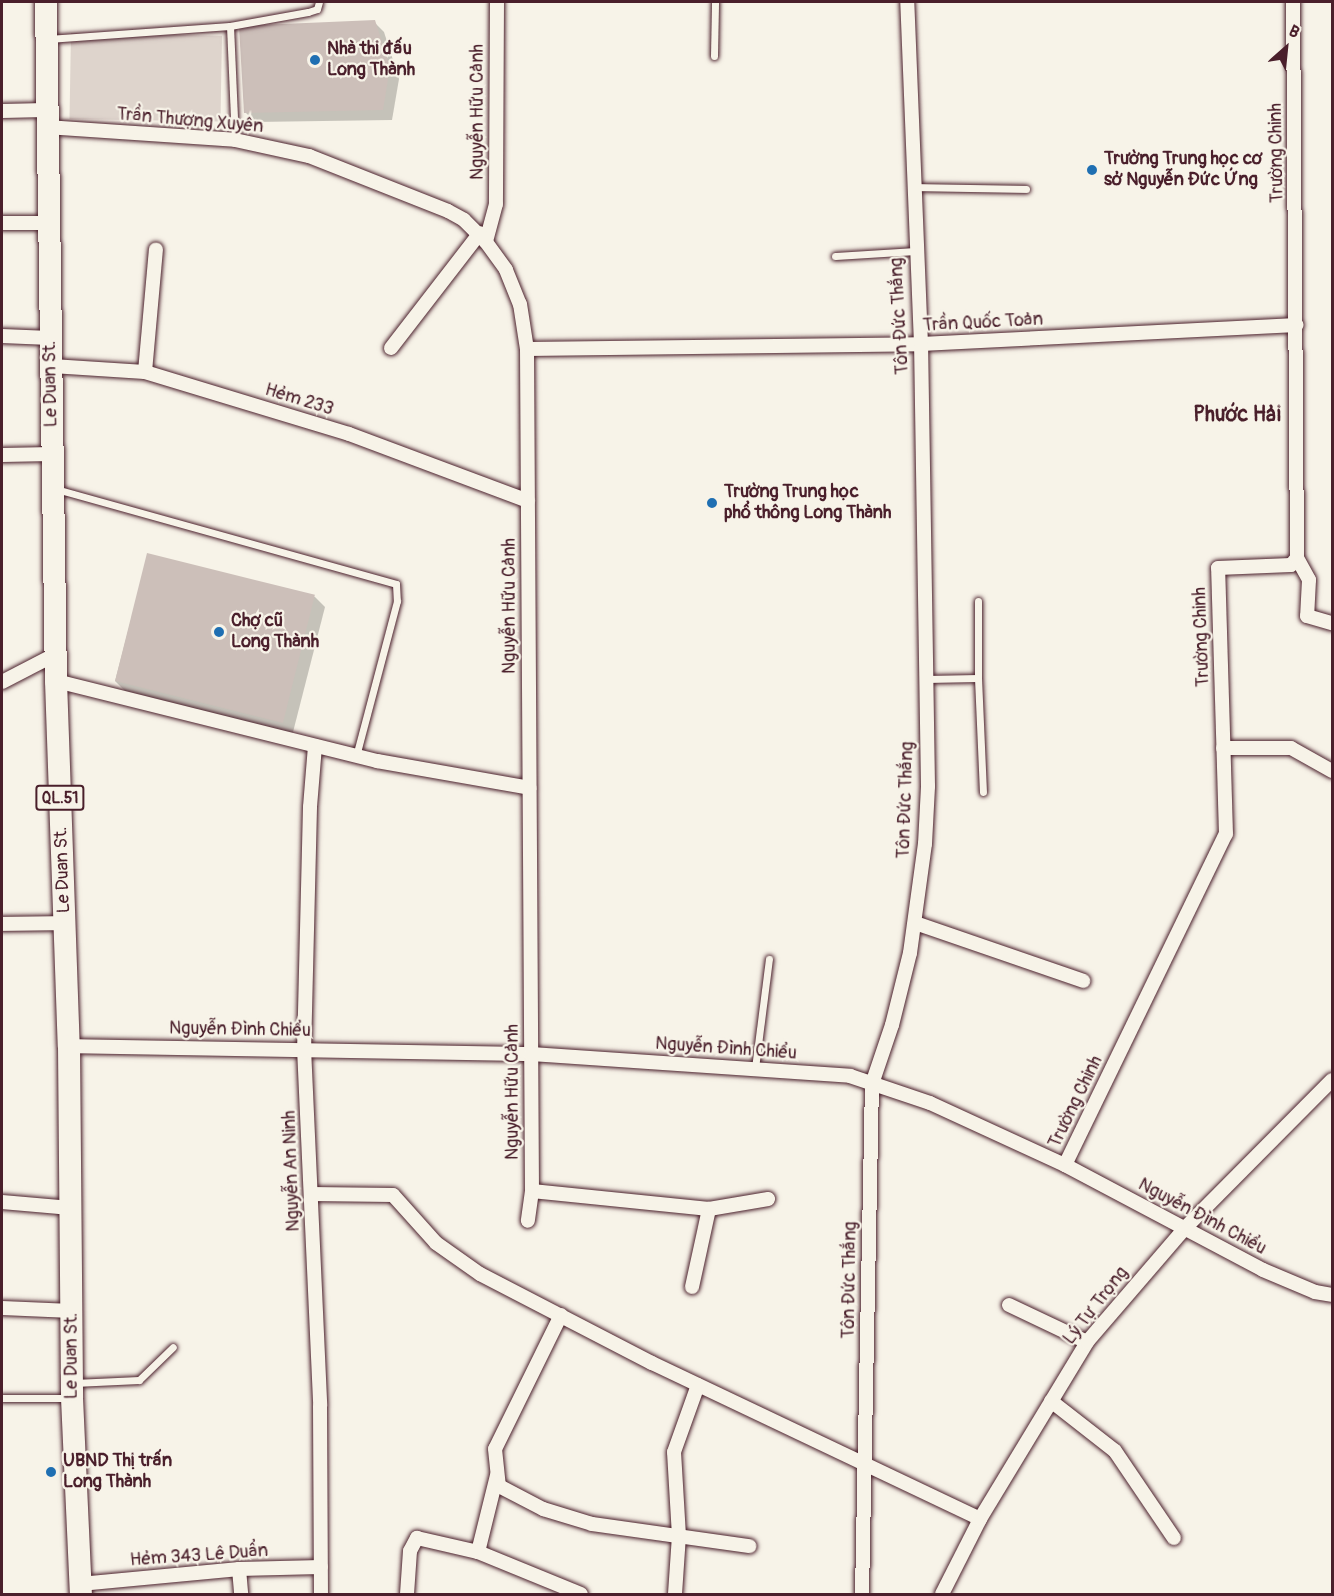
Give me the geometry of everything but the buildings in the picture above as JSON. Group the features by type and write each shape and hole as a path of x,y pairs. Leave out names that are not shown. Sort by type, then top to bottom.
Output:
{"main road":[{"name":"Le Duan St.","path":"46,2 56,681 69,1046 72,1390 81,1589"}],"street":[{"name":"Nguyễn Hữu Cảnh","path":"497,2 496,204 483,238 506,270 520,304 527,349 532,1191 528,1221"},
{"name":"Tôn Đức Thắng","path":"862,1594 872,1083 892,1025 915,923 928,786 921,344 912,187 907,2"},
{"name":"Trường Chinh","path":"1065,1165 1223,841 1218,568 1291,565 1297,558 1293,2"},
{"name":"Trần Thượng Xuyên","path":"2,111 235,140 332,163 448,211 483,238"},
{"path":"2,223 48,223"},
{"path":"392,348 483,238"},
{"path":"146,372 156,249"},
{"name":"Trần Quốc Toản","path":"527,349 921,344 1297,325"},
{"path":"2,336 50,338"},
{"name":"Hẻm 233","path":"52,366 146,372 349,435 528,501"},
{"path":"2,455 52,454"},
{"path":"1297,558 1309,580 1307,616 1332,623"},
{"path":"2,682 56,654"},
{"path":"56,681 356,756 530,788"},
{"name":"Nguyễn An Ninh","path":"315,746 310,807 304,1048 320,1406 321,1594"},
{"path":"1223,748 1291,748 1332,771"},
{"path":"2,924 65,923"},
{"path":"915,923 1083,981"},
{"name":"Nguyễn Đình Chiểu","path":"69,1046 304,1048 531,1054 832,1074 872,1083 930,1103 1065,1165 1288,1282 1332,1295"},
{"name":"Lý Tự Trọng","path":"942,1594 980,1519 1088,1342 1186,1227 1332,1080"},
{"path":"532,1191 709,1209 768,1199"},
{"path":"311,1194 393,1195 454,1257 698,1385 980,1519"},
{"path":"2,1202 71,1208"},
{"path":"692,1287 709,1209"},
{"path":"1009,1305 1088,1342"},
{"path":"2,1308 72,1311"},
{"path":"561,1315 495,1449 496,1475 499,1486 506,1493 543,1509 592,1524 749,1546"},
{"path":"675,1594 679,1536 674,1452 698,1385"},
{"path":"1051,1401 1115,1451 1174,1538"},
{"path":"478,1552 496,1475"},
{"path":"407,1594 410,1551 417,1538 478,1552 581,1594"},
{"name":"Hẻm 343 Lê Duẩn","path":"81,1589 239,1569 321,1567"},
{"path":"239,1569 241,1594"}],"lane":[{"path":"46,39 230,26 308,12 317,9 319,2"},
{"path":"714,56 715,2"},
{"path":"230,26 235,140"},
{"path":"912,187 1026,189"},
{"path":"835,256 916,251"},
{"path":"53,488 396,584 397,601 356,756"},
{"path":"978,601 978,678 983,792"},
{"path":"926,679 978,678"},
{"path":"755,1068 769,960"},
{"path":"2,1398 139,1380 173,1347"}],"shaded area":[{"path":"71,33 222,36 220,122 69,119"}],"place":[{"name":"Nhà thi đấu Long Thành","path":"315,60"},
{"name":"Trường Trung học cơ sở Nguyễn Đức Ứng","path":"1092,170"},
{"name":"Trường Trung học phổ thông Long Thành","path":"712,503"},
{"name":"Chợ cũ Long Thành","path":"219,632"},
{"name":"UBND Thị trấn Long Thành","path":"51,1472"}],"district":[{"name":"Phước Hải","path":"1237,415"}]}
